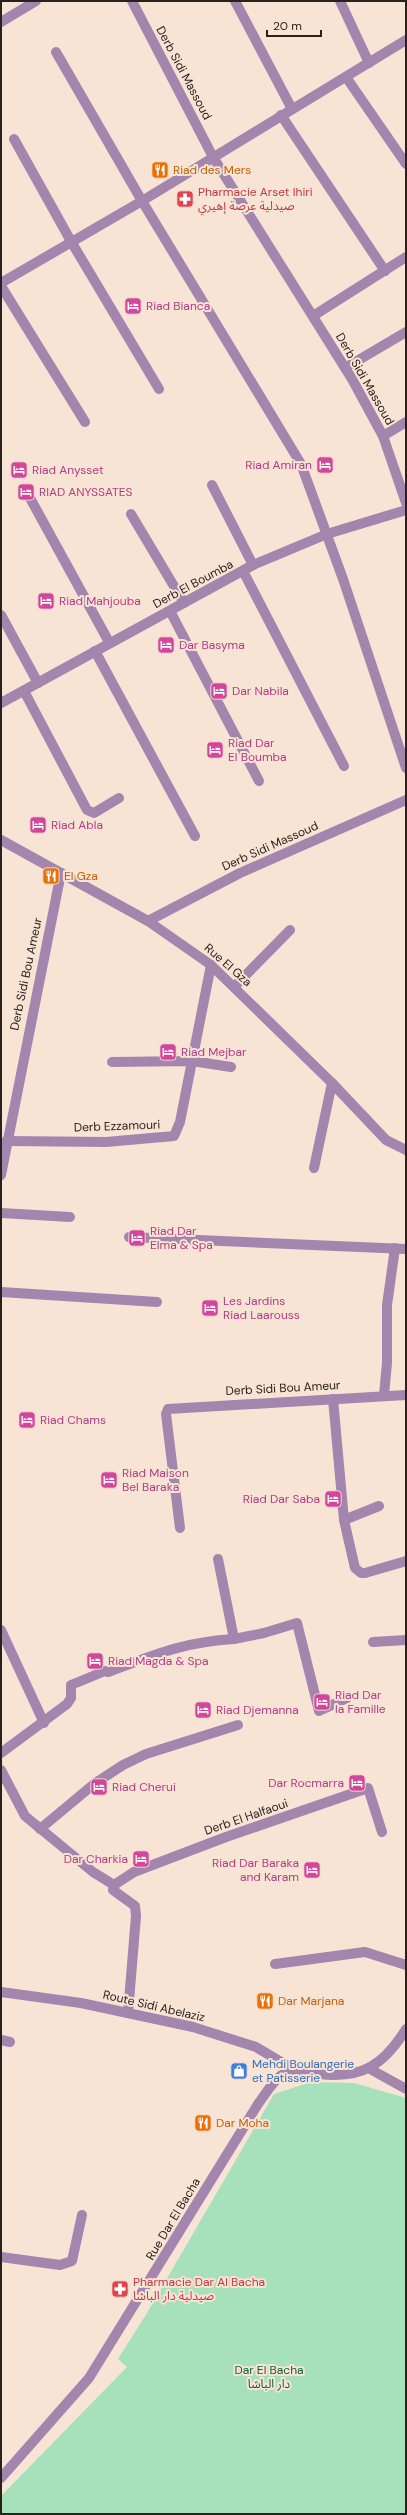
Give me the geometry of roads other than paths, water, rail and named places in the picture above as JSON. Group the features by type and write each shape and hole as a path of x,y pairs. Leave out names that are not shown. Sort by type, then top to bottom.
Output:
{"street":[{"path":"1,22 36,1"},
{"name":"Derb Sidi Massoud","path":"132,1 213,157 345,368 383,436 406,503"},
{"path":"235,1 292,109"},
{"path":"340,1 369,63"},
{"path":"85,422 1,285 406,40"},
{"path":"56,52 142,201 297,455 327,534 406,768"},
{"path":"346,77 406,164"},
{"path":"280,115 385,271"},
{"path":"14,139 72,243 159,389"},
{"path":"313,316 406,257"},
{"path":"345,368 406,332"},
{"path":"383,436 406,422"},
{"path":"212,485 253,565"},
{"path":"30,498 109,642"},
{"name":"Derb El Boumba","path":"1,703 109,642 253,565 327,534 406,510"},
{"path":"132,514 184,603"},
{"path":"243,571 344,766"},
{"path":"170,610 259,781"},
{"path":"1,615 38,683"},
{"path":"95,651 195,836"},
{"path":"24,690 89,812 94,813 119,798"},
{"name":"Derb Sidi Massoud","path":"148,921 240,873 406,800"},
{"name":"Rue El Gza","path":"1,840 148,921 211,965 332,1083 386,1140 406,1150"},
{"name":"Derb Sidi Bou Ameur","path":"1,1175 6,1141 61,873"},
{"path":"234,987 290,930"},
{"name":"Derb Ezzamouri","path":"6,1141 106,1142 174,1136 178,1129 211,965"},
{"path":"112,1062 192,1061 231,1067"},
{"path":"314,1168 332,1083"},
{"path":"1,1213 70,1217"},
{"path":"128,1237 406,1249"},
{"path":"384,1395 387,1363 387,1305 395,1248"},
{"path":"1,1292 157,1302"},
{"name":"Derb Sidi Bou Ameur","path":"180,1528 166,1414 168,1409 384,1395 406,1395"},
{"path":"333,1398 344,1520 357,1572 365,1573 406,1561"},
{"path":"344,1520 379,1506"},
{"path":"218,1559 234,1639"},
{"path":"1,1753 44,1723 70,1701 71,1685 105,1671 108,1672 170,1648 202,1640 234,1639 264,1633 297,1623 319,1711 347,1698"},
{"path":"1,1630 44,1723"},
{"path":"373,1642 406,1640"},
{"path":"40,1829 94,1784 123,1765 146,1754 238,1725"},
{"path":"1,1770 25,1816 79,1858 93,1872 114,1884 113,1890 135,1906 136,1916 128,2013"},
{"name":"Derb El Halfaoui","path":"114,1884 134,1872 226,1837 368,1788 382,1832"},
{"path":"275,1964 365,1952 406,1965"},
{"name":"Route Sidi Abelaziz","path":"1,1992 81,2003 235,2039 273,2055 293,2070"},
{"path":"293,2070 334,2076 370,2069 389,2051 406,2029"},
{"path":"370,2069 406,2089"},
{"name":"Rue Dar El Bacha","path":"1,2478 88,2378 258,2104 273,2084 283,2075 293,2070"},
{"path":"1,2257 60,2265 72,2261 82,2215"}],"place":[{"name":"Riad des Mers","path":"160,170"},
{"name":"Pharmacie Arset Ihiri صيدلية عرصة إهيري","path":"185,199"},
{"name":"Riad Bianca","path":"133,306"},
{"name":"Riad Amiran","path":"325,465"},
{"name":"Riad Anysset","path":"19,470"},
{"name":"RIAD ANYSSATES","path":"26,492"},
{"name":"Riad Mahjouba","path":"46,601"},
{"name":"Dar Basyma","path":"166,645"},
{"name":"Dar Nabila","path":"219,691"},
{"name":"Riad Dar El Boumba","path":"215,750"},
{"name":"Riad Abla","path":"38,825"},
{"name":"El Gza","path":"51,876"},
{"name":"Riad Mejbar","path":"168,1052"},
{"name":"Riad Dar Elma & Spa","path":"137,1238"},
{"name":"Les Jardins Riad Laarouss","path":"210,1308"},
{"name":"Riad Chams","path":"27,1420"},
{"name":"Riad Maison Bel Baraka","path":"109,1480"},
{"name":"Riad Dar Saba","path":"333,1499"},
{"name":"Riad Magda & Spa","path":"95,1661"},
{"name":"Riad Dar la Famille","path":"322,1702"},
{"name":"Riad Djemanna","path":"203,1710"},
{"name":"Dar Rocmarra","path":"357,1783"},
{"name":"Riad Cherui","path":"99,1787"},
{"name":"Dar Charkia","path":"141,1859"},
{"name":"Riad Dar Baraka and Karam","path":"312,1870"},
{"name":"Dar Marjana","path":"265,2001"},
{"name":"Mehdi Boulangerie et Patisserie","path":"239,2071"},
{"name":"Dar Moha","path":"203,2123"},
{"name":"Pharmacie Dar Al Bacha صيدلية دار الباشا","path":"120,2289"}],"park label":[{"name":"Dar El Bacha دار الباشا","path":"269,2377"}]}
